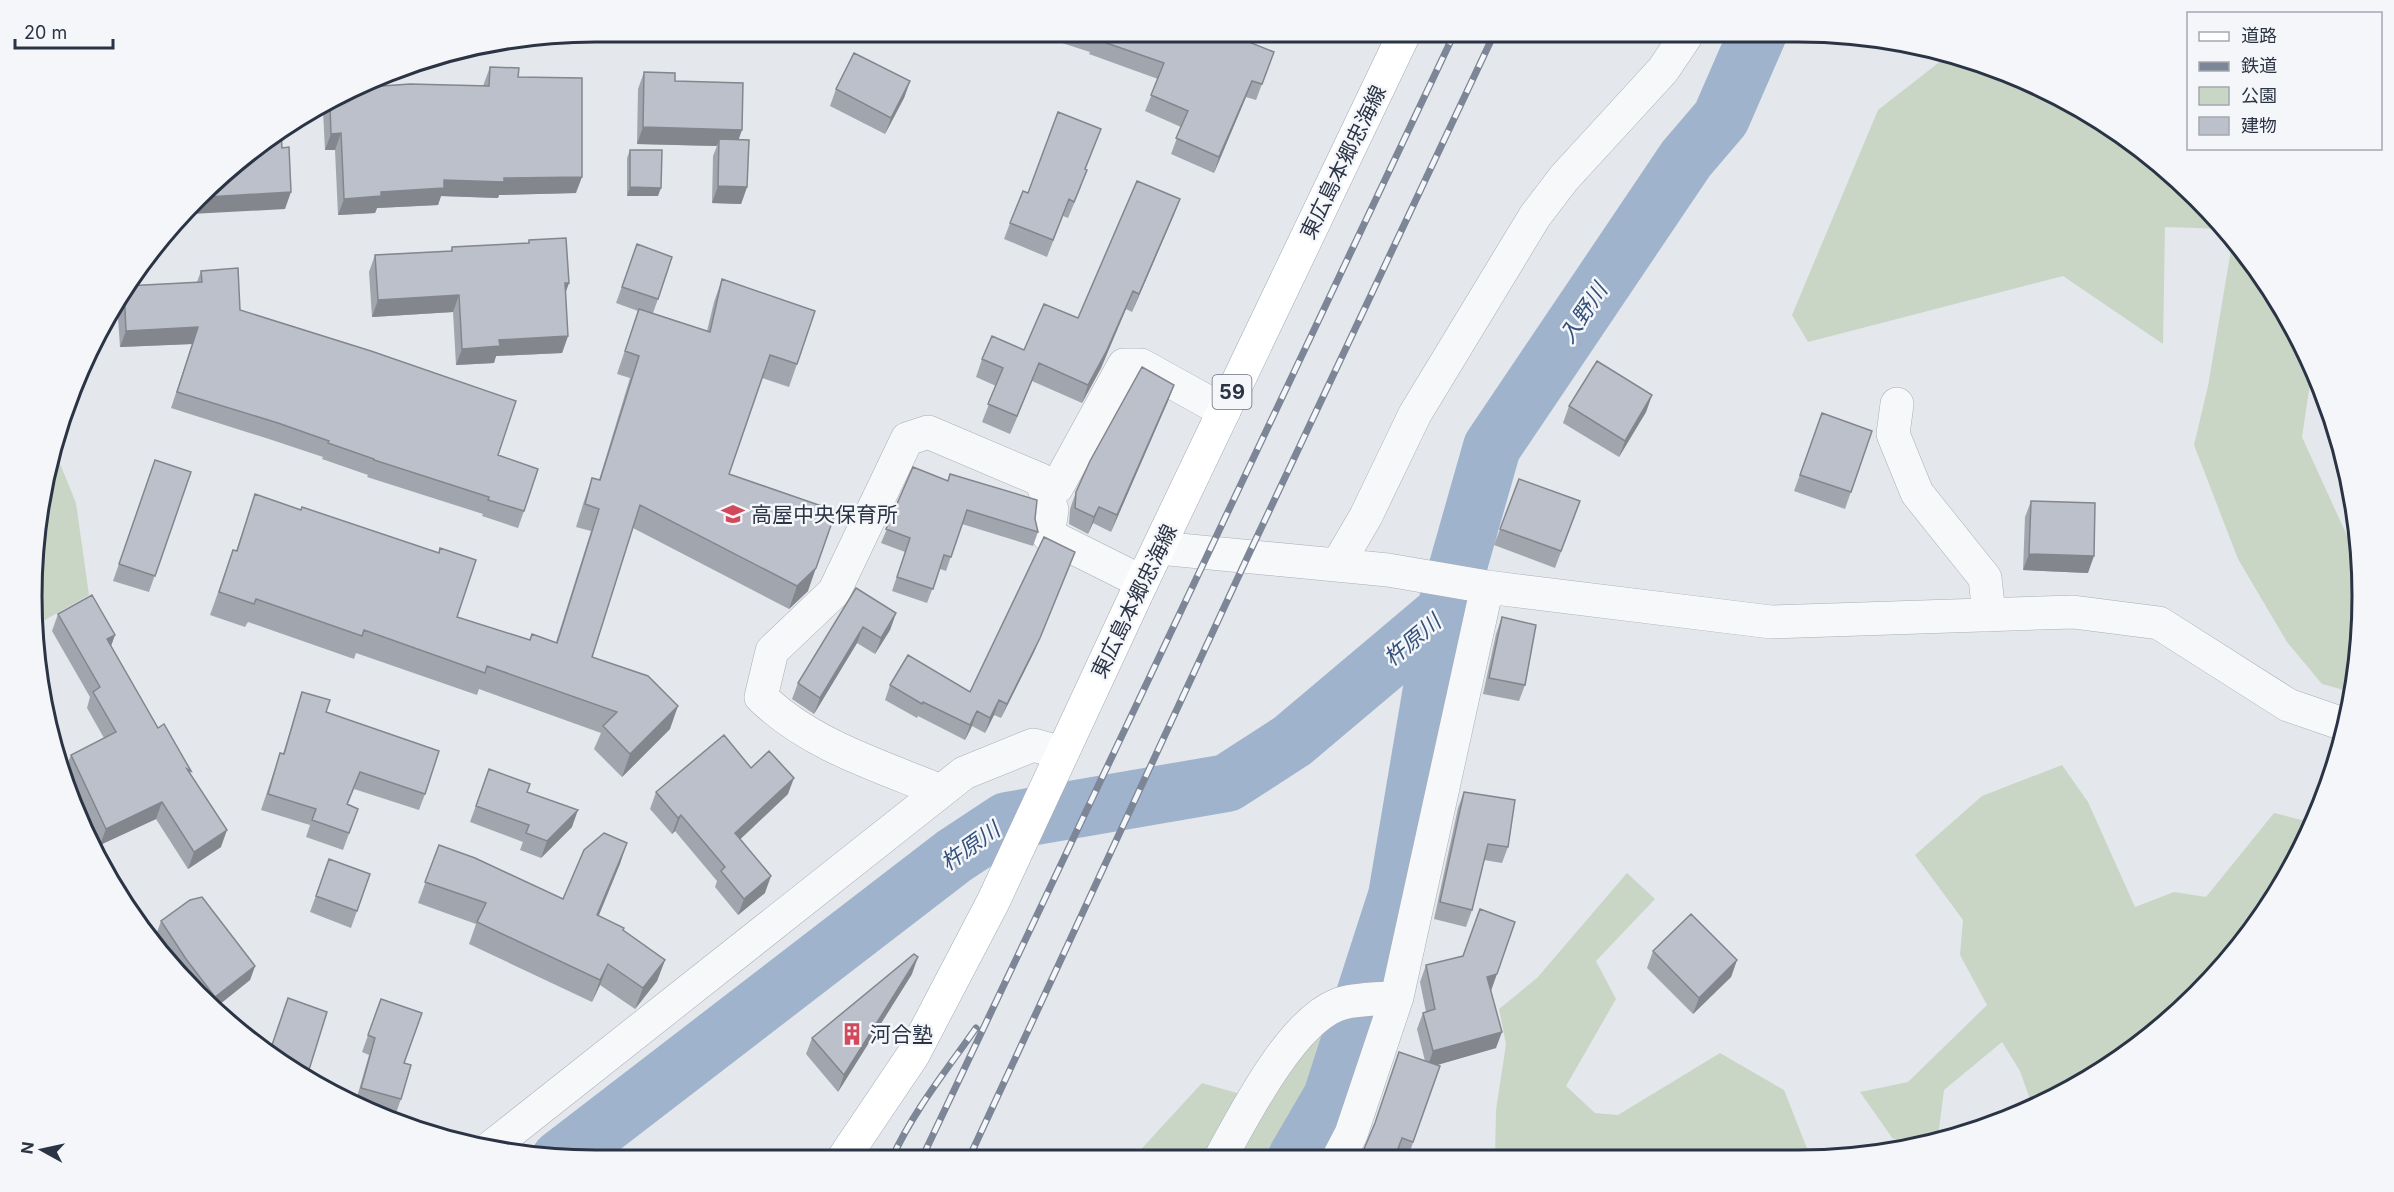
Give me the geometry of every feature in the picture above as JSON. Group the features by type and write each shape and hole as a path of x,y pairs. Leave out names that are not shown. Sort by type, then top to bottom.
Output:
{"main road":[{"name":"東広島本郷忠海線","path":"849,1150 913,1055 993,902 1396,42"}],"street":[{"path":"1338,564 1366,516 1415,414 1535,216 1564,178 1663,70 1682,42"},
{"path":"1047,495 1057,487 1124,365 1141,365 1224,411"},
{"path":"1897,404 1893,434 1917,494 1985,578 1989,615"},
{"path":"941,791 845,752 778,714 761,697 772,651 834,592 907,439 928,432 1041,480 1052,510 1048,535 1142,582"},
{"path":"1159,548 1388,570 1487,587 1771,622 2073,612 2159,623 2288,705 2337,722"},
{"path":"1343,1150 1351,1134 1392,998 1487,587"},
{"path":"499,1141 964,773 1033,745 1062,753"},
{"path":"1225,1150 1261,1086 1309,1023 1338,1004 1392,998"}],"green space":[{"path":"1941,61 1976,71 2043,99 2106,135 2135,156 2190,204 2213,229 2165,227 2163,344 2063,276 1808,342 1792,315 1878,110"},
{"path":"2231,250 2259,288 2278,319 2310,384 2302,437 2349,539 2351,560 2351,632 2343,690 2322,684 2287,642 2238,559 2194,445 2208,386"},
{"path":"59,461 76,503 89,595 43,621 43,560 47,524"},
{"path":"2062,765 2088,802 2135,907 2174,892 2206,897 2274,813 2304,821 2278,873 2238,933 2190,988 2135,1036 2075,1076 2030,1099 2020,1071 2002,1042 1944,1090 1939,1132 1909,1138 1893,1139 1860,1092 1908,1082 1987,1005 1960,955 1963,920 1915,855 1982,796"},
{"path":"1627,873 1655,899 1596,961 1616,999 1566,1086 1595,1113 1618,1115 1720,1053 1784,1090 1808,1150 1495,1150 1496,1110 1506,1044 1499,1009 1537,978"},
{"path":"1316,1018 1344,1024 1283,1150 1140,1150 1202,1083 1254,1098"}],"building":[{"path":"1104,42 1249,42 1274,52 1262,84 1252,81 1219,157 1176,138 1188,111 1151,95 1164,63"},
{"path":"854,53 910,81 891,118 836,89"},
{"path":"490,67 519,68 518,77 582,78 582,177 504,178 504,182 444,180 444,188 381,192 381,196 344,199 341,133 331,134 330,110 379,86 410,84 489,86"},
{"path":"644,72 675,73 675,81 743,83 742,130 643,127"},
{"path":"1058,112 1101,129 1074,202 1069,199 1053,240 1010,223 1023,191 1028,193"},
{"path":"719,139 749,140 747,187 718,186"},
{"path":"281,140 282,148 289,147 291,192 212,197"},
{"path":"630,150 662,150 661,188 630,187"},
{"path":"1137,181 1180,199 1139,294 1133,291 1107,350 1088,385 1039,363 1017,416 988,404 1003,368 982,359 992,336 1024,350 1044,304 1078,318"},
{"path":"566,238 569,283 565,283 568,336 499,340 500,346 462,349 459,295 378,300 375,255 452,251 452,247 529,243 529,240"},
{"path":"637,244 672,257 658,299 622,287"},
{"path":"238,268 240,310 371,351 516,401 498,455 538,469 524,511 488,500 489,497 374,460 278,423 177,392 198,327 126,331 125,305 137,285 202,282 201,271"},
{"path":"722,279 815,311 797,364 770,355 729,474 836,511 816,568 797,586 640,505 592,657 648,676 678,706 630,754 603,726 617,712 487,666 485,673 364,630 362,636 256,599 254,604 219,592 233,550 237,551 255,494 301,510 302,507 439,553 440,548 476,560 457,617 530,640 532,634 557,643 599,509 585,504 592,478 600,480 639,356 625,351 639,309 710,332"},
{"path":"1597,361 1652,395 1625,441 1569,406"},
{"path":"1142,367 1174,385 1117,515 1099,507 1094,517 1075,508 1076,492 1090,461"},
{"path":"1822,413 1872,431 1851,492 1800,475"},
{"path":"155,460 191,472 155,576 119,564"},
{"path":"913,467 948,481 950,474 1037,500 1035,519 1038,532 967,510 951,557 944,555 933,589 897,577 910,538 886,529"},
{"path":"1519,479 1580,501 1561,551 1500,529"},
{"path":"2031,501 2095,503 2094,556 2029,554"},
{"path":"1044,537 1075,552 1040,638 1007,704 999,700 990,718 977,711 970,725 923,702 922,704 890,685 908,655 970,692"},
{"path":"856,588 896,613 881,638 863,627 820,698 798,683"},
{"path":"92,595 115,635 107,639 158,728 164,724 191,771 187,769 227,830 194,852 162,802 106,829 71,755 116,732 93,692 100,687 58,614"},
{"path":"1502,617 1536,625 1525,685 1489,678"},
{"path":"302,692 330,700 326,712 439,751 425,794 360,772 347,804 358,809 349,833 312,820 316,809 268,794 280,753 284,754"},
{"path":"724,735 751,768 769,751 794,778 735,833 771,876 744,899 721,871 725,867 681,815 678,818 656,792"},
{"path":"489,769 530,784 527,792 578,810 547,841 526,833 529,825 476,806"},
{"path":"1464,792 1515,800 1508,847 1488,844 1472,910 1440,902"},
{"path":"604,833 627,843 597,915 624,928 623,930 665,960 643,988 608,964 600,980 477,922 486,903 425,882 439,845 475,858 563,899 584,850"},
{"path":"329,859 370,874 357,911 316,896"},
{"path":"202,897 255,966 215,997 161,921 190,900"},
{"path":"1480,909 1515,922 1497,974 1487,977 1502,1032 1433,1051 1423,1013 1435,1009 1426,965 1463,956"},
{"path":"1691,914 1737,960 1699,998 1653,951"},
{"path":"914,954 918,957 844,1075 812,1038"},
{"path":"288,998 327,1012 309,1070 272,1045"},
{"path":"381,999 422,1013 404,1063 411,1065 401,1099 361,1088 375,1038 368,1035"},
{"path":"1399,1052 1440,1066 1413,1142 1402,1138 1398,1150 1364,1150"}],"waterway":[{"name":"入野川","path":"1301,1150 1332,1097 1397,896 1445,612 1492,447 1686,159 1721,118 1754,42"},
{"name":"杵原川","path":"573,1149 954,856 1007,821 1227,783 1292,741 1445,612"}],"railway":[{"path":"926,1150 1450,42"},
{"path":"973,1150 1247,558 1490,42"},
{"path":"896,1150 920,1107 976,1028"}],"place":[{"name":"高屋中央保育所","path":"733,514"},
{"name":"河合塾","path":"852,1034"}]}
